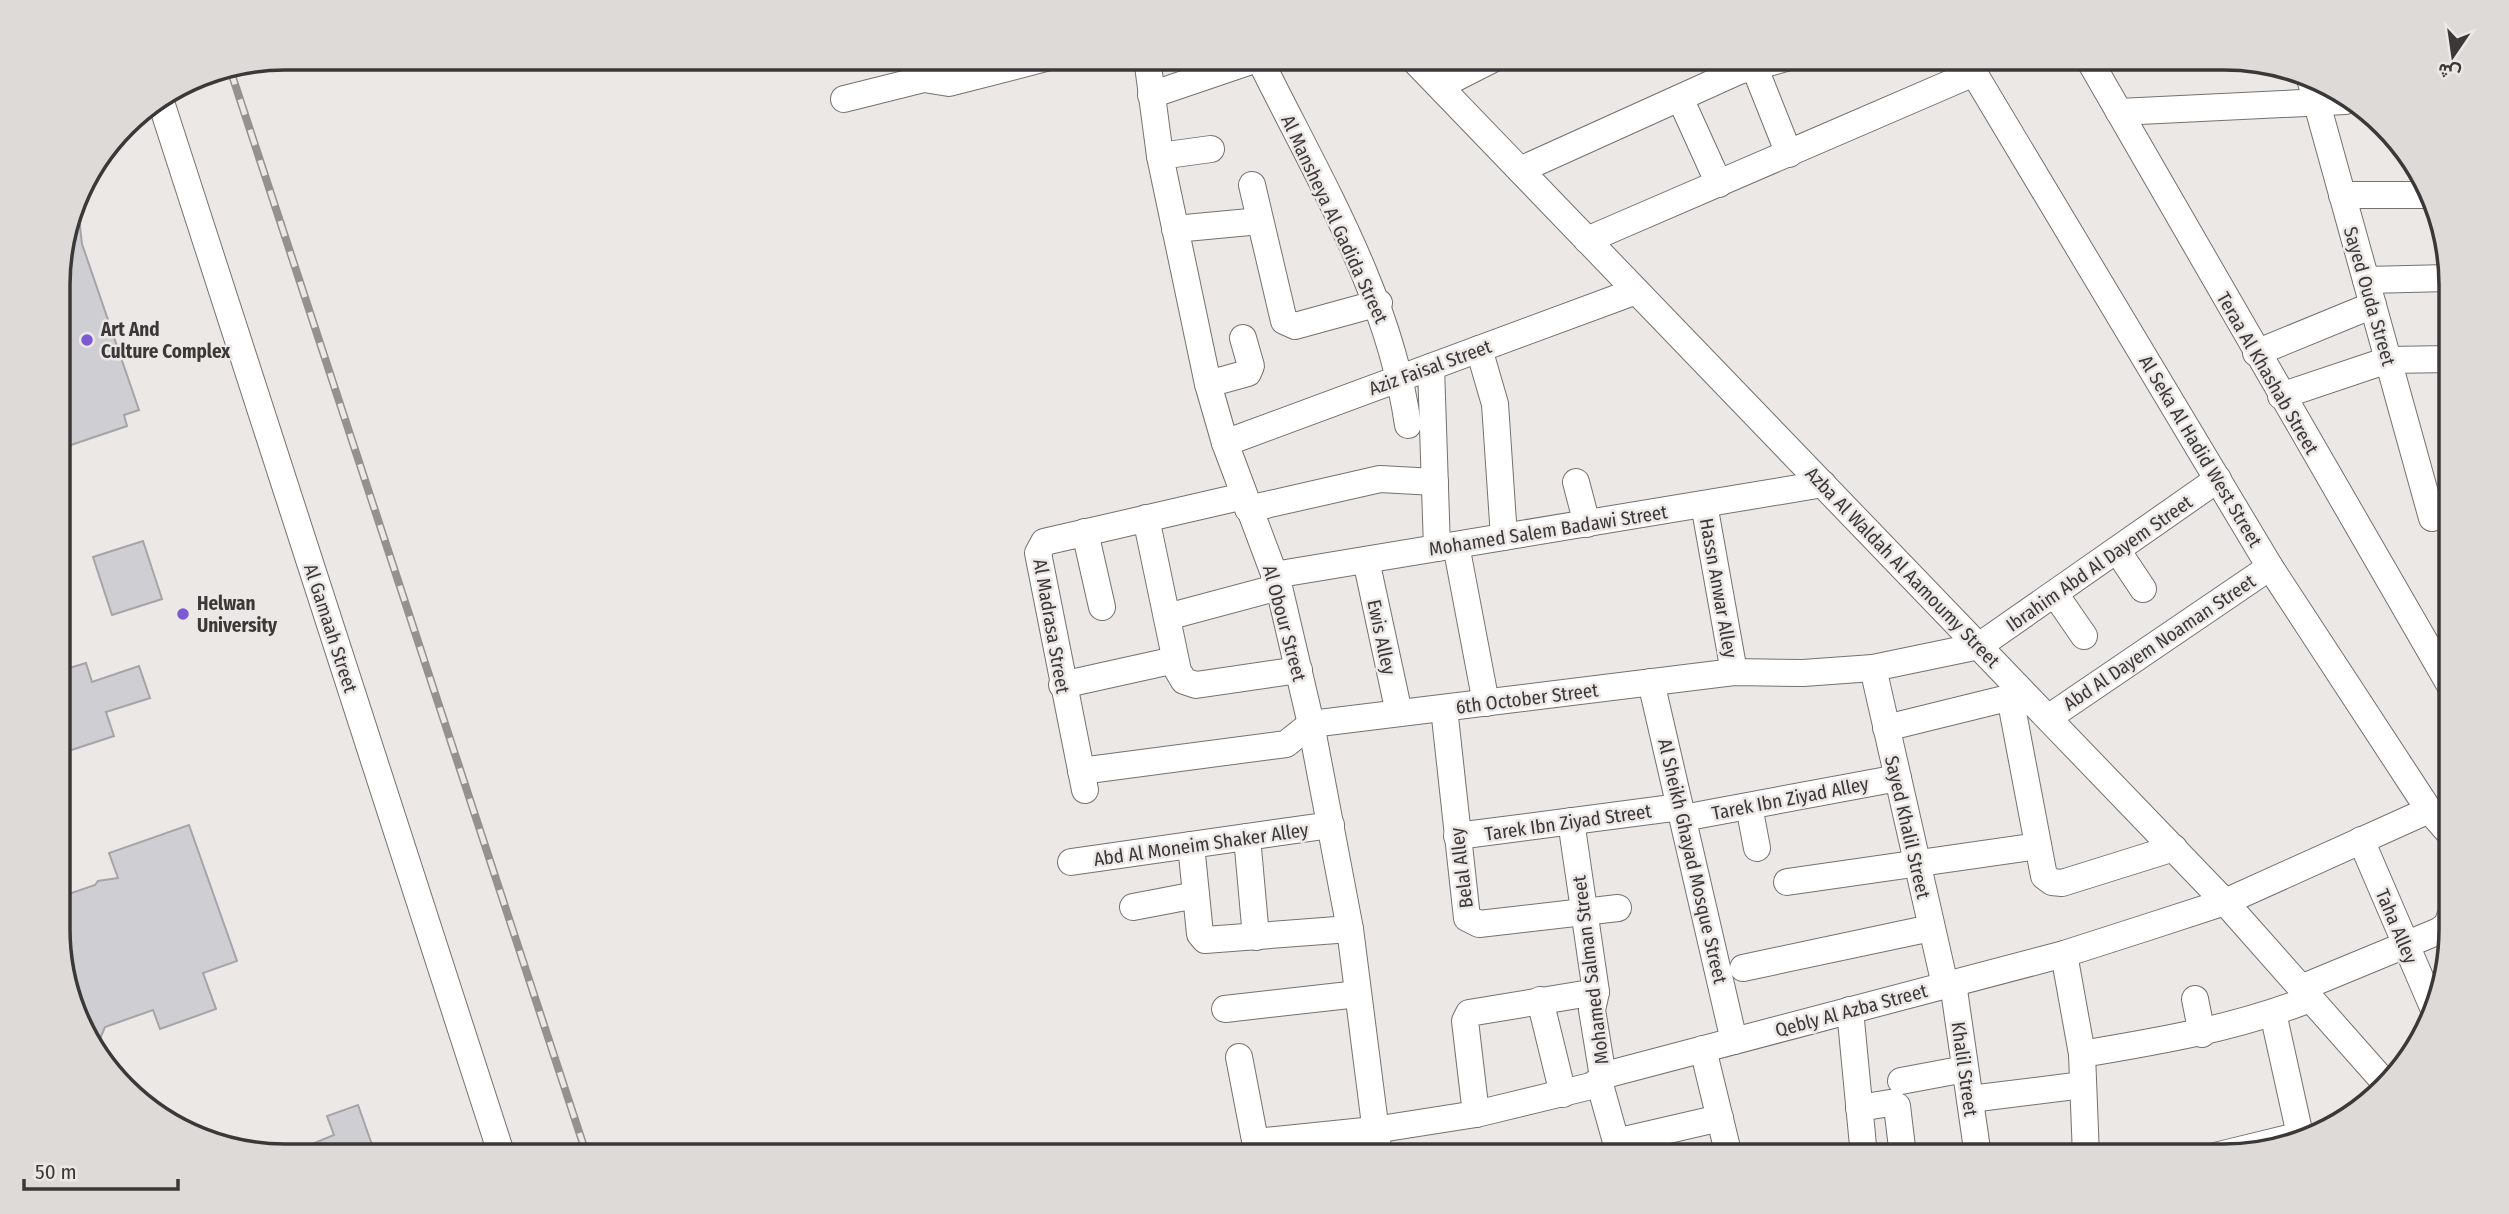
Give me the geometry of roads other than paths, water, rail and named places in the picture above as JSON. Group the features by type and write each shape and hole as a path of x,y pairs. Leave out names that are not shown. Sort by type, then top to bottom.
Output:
{"street":[{"path":"844,99 923,79 949,83 999,70"},
{"name":"Al Obour Street","path":"1148,70 1160,156 1208,384 1224,443 1276,581 1311,724 1350,929 1377,1143"},
{"path":"1151,95 1225,70"},
{"name":"Al Mansheya Al Gadida Street","path":"1266,70 1379,303 1402,377 1408,425"},
{"name":"Azba Al Waldah Al Aamoumy Street","path":"1424,70 1979,646 2017,695 2048,718 2174,848 2225,902 2379,1078"},
{"path":"1440,86 1471,70"},
{"path":"1520,170 1680,98 1733,70"},
{"path":"1745,70 1789,153"},
{"path":"1587,240 1789,153 1961,70"},
{"name":"Al Seka Al Hadid West Street","path":"1971,70 2270,567 2428,810 2439,822"},
{"name":"Teraa Al Khashab Street","path":"2095,70 2439,666"},
{"name":"Sayed Ouda Street","path":"2313,90 2432,518"},
{"path":"1680,98 1719,184"},
{"path":"2119,112 2335,101"},
{"name":"Al Gamaah Street","path":"163,108 498,1144"},
{"path":"1160,156 1211,149"},
{"path":"1252,185 1287,324 1295,326 1379,303"},
{"path":"2342,195 2419,195"},
{"path":"1175,229 1260,221"},
{"path":"2256,353 2369,292 2439,280"},
{"name":"Aziz Faisal Street","path":"1224,443 1636,291"},
{"path":"1208,384 1248,373 1251,366 1243,338"},
{"path":"1479,349 1495,404 1504,537"},
{"path":"2281,396 2388,360 2439,359"},
{"path":"1431,367 1435,482 1446,547 1486,703"},
{"name":"Al Madrasa Street","path":"1083,781 1038,553 1044,542 1146,518 1380,479 1435,482"},
{"name":"Ibrahim Abd Al Dayem Street","path":"1979,646 2218,479"},
{"path":"1576,482 1587,524"},
{"name":"Mohamed Salem Badawi Street","path":"1167,617 1276,581 1366,560 1823,484"},
{"name":"Hassn Anwar Alley","path":"1704,504 1734,672"},
{"path":"1146,518 1180,677 1196,685 1299,670"},
{"path":"1085,532 1102,607"},
{"path":"2117,550 2143,589"},
{"name":"Ewis Alley","path":"1366,560 1399,713"},
{"name":"Abd Al Dayem Noaman Street","path":"2048,718 2270,567"},
{"path":"2055,594 2084,636"},
{"name":"6th October Street","path":"1083,781 1286,744 1311,724 1734,672 1803,673 1872,668 1979,646"},
{"path":"1062,685 1175,660"},
{"name":"Sayed Khalil Street","path":"1872,668 1931,928 1949,984"},
{"name":"Al Sheikh Ghayad Mosque Street","path":"1651,682 1734,1041"},
{"path":"1886,728 2017,695 2044,876 2052,882 2062,883 2174,848"},
{"name":"Belal Alley","path":"1444,708 1464,914 1470,921 1479,924 1618,908"},
{"name":"Tarek Ibn Ziyad Alley","path":"1681,813 1749,806 1898,778"},
{"path":"1749,806 1757,848"},
{"name":"Qebly Al Azba Street","path":"1357,1144 1377,1143 1476,1114 1563,1094 1601,1079 1703,1049 2064,954 2225,902 2428,810"},
{"name":"Tarek Ibn Ziyad Street","path":"1457,836 1571,821 1681,813"},
{"name":"Mohamed Salman Street","path":"1571,821 1596,992 1592,1010 1601,1079 1617,1144"},
{"name":"Abd Al Moneim Shaker Alley","path":"1071,862 1331,825"},
{"path":"1247,837 1256,937"},
{"name":"Taha Alley","path":"2361,840 2428,997"},
{"path":"1191,845 1200,934 1205,940 1350,929"},
{"path":"1787,882 2038,846"},
{"path":"1133,906 1196,895"},
{"path":"1743,968 1931,928"},
{"path":"2081,1054 2202,1034 2273,1013 2305,993 2439,931"},
{"path":"2064,954 2081,1054 2085,1144"},
{"name":"Khalil Street","path":"1949,984 1976,1144"},
{"path":"1476,1114 1467,1015 1474,1010 1596,992"},
{"path":"1225,1009 1358,994"},
{"path":"2195,999 2202,1034"},
{"path":"1540,1000 1563,1094"},
{"path":"1850,1010 1863,1144"},
{"path":"2273,1013 2297,1131"},
{"path":"1703,1049 1726,1144"},
{"path":"1239,1058 1256,1144"},
{"path":"1901,1081 1965,1069"},
{"path":"1970,1099 2083,1086"},
{"path":"1859,1108 1890,1103 1897,1106 1902,1144"},
{"path":"1634,1144 1720,1118"}],"railway":[{"path":"232,76 583,1144"}],"place":[{"name":"Art And Culture Complex","path":"87,340"},
{"name":"Helwan University","path":"183,614"}]}
